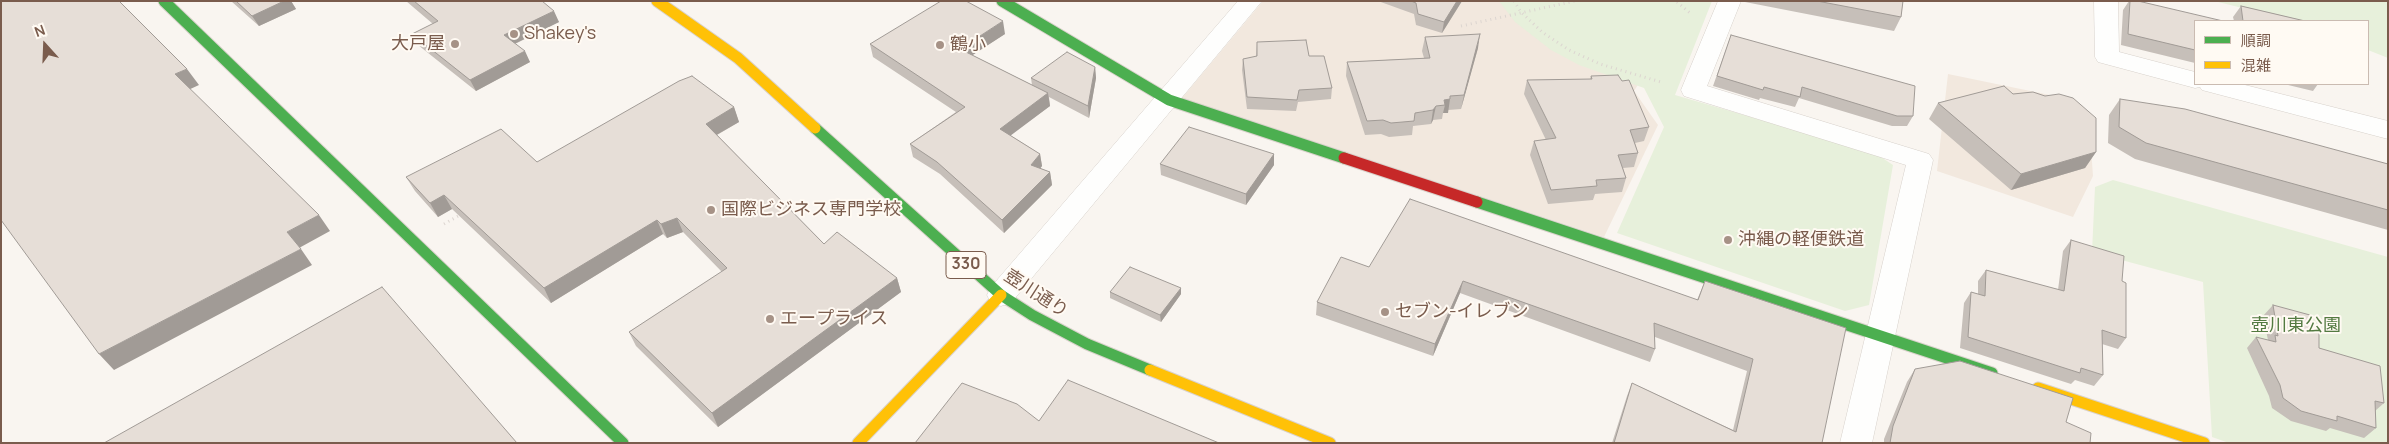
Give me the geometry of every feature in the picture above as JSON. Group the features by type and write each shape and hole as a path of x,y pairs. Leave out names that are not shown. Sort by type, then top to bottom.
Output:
{"main road":[{"path":"164,1 623,443"},
{"name":"壺川通り","path":"657,1 758,75 1001,295 1032,315 1087,344 1330,443"},
{"path":"1002,1 1169,100 2000,376"},
{"path":"858,443 1001,295"},
{"path":"2027,384 2204,443"}],"street":[{"path":"1001,295 1169,100 1251,1"},
{"path":"1730,1 1693,90 1920,160 1856,443"},
{"path":"2106,1 2107,56 2194,80"},
{"path":"2215,85 2388,130"}],"path":[{"path":"1514,1 1520,12 1542,32 1569,50 1600,64 1693,90"},
{"path":"1461,26 1575,1"},
{"path":"438,227 464,213"}],"shaded area":[{"path":"1263,1 1691,1 1634,91 1658,125 1604,237 1182,98"},
{"path":"1948,74 2074,100 2089,121 2093,176 2073,217 1937,171"}],"green space":[{"path":"1499,1 1712,1 1675,95 1875,153 1893,165 1869,305 1845,311 1617,233 1664,127 1644,88 1579,65 1551,50 1515,22"},
{"path":"2214,1 2388,1 2388,58 2369,50 2369,20 2291,20"},
{"name":"壺川東公園","path":"2113,180 2388,257 2388,443 2229,443 2212,437 2203,282 2092,252 2095,187"}],"building":[{"path":"1,1 119,1 187,69 175,74 319,215 287,232 301,249 99,354 1,220"},
{"path":"236,1 284,1 252,16"},
{"path":"414,1 542,1 554,11 504,35 525,51 470,80 412,34 438,21"},
{"path":"941,1 966,1 1003,21 960,49 1048,93 1000,129 1040,154 1031,165 1050,172 1002,220 937,162 910,144 965,107 870,44"},
{"path":"1411,1 1457,1 1444,22 1418,14 1416,3"},
{"path":"1817,1 1903,1 1901,17"},
{"path":"2130,1 2138,1 2219,20 2194,20 2194,50 2128,34"},
{"path":"2241,6 2301,20 2243,20"},
{"path":"1480,34 1464,95 1450,96 1450,99 1444,100 1445,105 1436,106 1433,110 1415,113 1414,121 1391,123 1383,120 1367,121 1347,62 1430,58 1425,37"},
{"path":"1731,35 1915,86 1913,116 1897,116 1802,87 1800,97 1764,87 1763,90 1717,76"},
{"path":"1306,40 1309,56 1324,56 1332,88 1299,90 1297,100 1247,97 1243,59 1257,56 1257,42"},
{"path":"1067,52 1095,67 1088,106 1031,78"},
{"path":"1618,75 1622,81 1629,80 1649,127 1630,130 1638,153 1618,155 1626,178 1596,180 1597,186 1551,190 1534,141 1556,138 1527,80 1592,79 1591,76"},
{"path":"692,76 734,107 706,124 824,244 837,232 897,278 712,413 629,332 727,268 677,218 661,224 657,220 544,288 444,195 430,203 406,177 501,129 537,162 679,81"},
{"path":"2004,86 2013,94 2033,92 2045,96 2059,94 2073,98 2096,118 2096,152 2021,174 1938,103"},
{"path":"2120,99 2185,109 2388,164 2388,210 2146,143 2119,127"},
{"path":"1189,127 1274,154 1246,194 1160,164"},
{"path":"1410,199 1698,300 1705,281 1846,328 1822,443 1614,443 1632,383 1736,432 1753,359 1654,323 1655,349 1463,281 1435,344 1317,302 1341,257 1369,267"},
{"path":"2071,240 2124,256 2122,281 2126,283 2126,338 2102,330 2103,375 2081,368 2080,373 1968,337 1971,292 1985,296 1986,270 2064,291"},
{"path":"1130,267 1181,288 1160,315 1110,292"},
{"path":"382,287 517,443 104,443"},
{"path":"2273,305 2310,315 2310,329 2319,332 2319,348 2380,366 2384,403 2375,401 2376,428 2337,416 2337,421 2301,411 2283,398 2280,385 2256,337 2276,342 2275,335 2278,336"},
{"path":"1960,361 2073,398 2066,422 2091,433 2090,443 1890,443 1893,426 1915,369"},
{"path":"1068,380 1219,443 915,443 962,383 1017,404 1039,421"}],"traffic: fast":[{"path":"164,1 623,443"},
{"path":"1002,1 1169,100 1344,158"},
{"path":"815,128 1001,295 1032,315 1087,344 1150,370"},
{"path":"1477,202 1992,373"}],"traffic: slow":[{"path":"657,1 738,58 815,128"},
{"path":"858,443 1001,295"},
{"path":"1150,370 1330,443"},
{"path":"2038,388 2204,443"}],"traffic: jam":[{"path":"1344,158 1477,202"}],"place":[{"name":"Shakey's","path":"514,34"},
{"name":"大戸屋","path":"455,44"},
{"name":"鶴小","path":"940,45"},
{"name":"国際ビジネス専門学校","path":"711,210"},
{"name":"沖縄の軽便鉄道","path":"1728,240"},
{"name":"セブン-イレブン","path":"1385,312"},
{"name":"エープライス","path":"770,319"}]}
